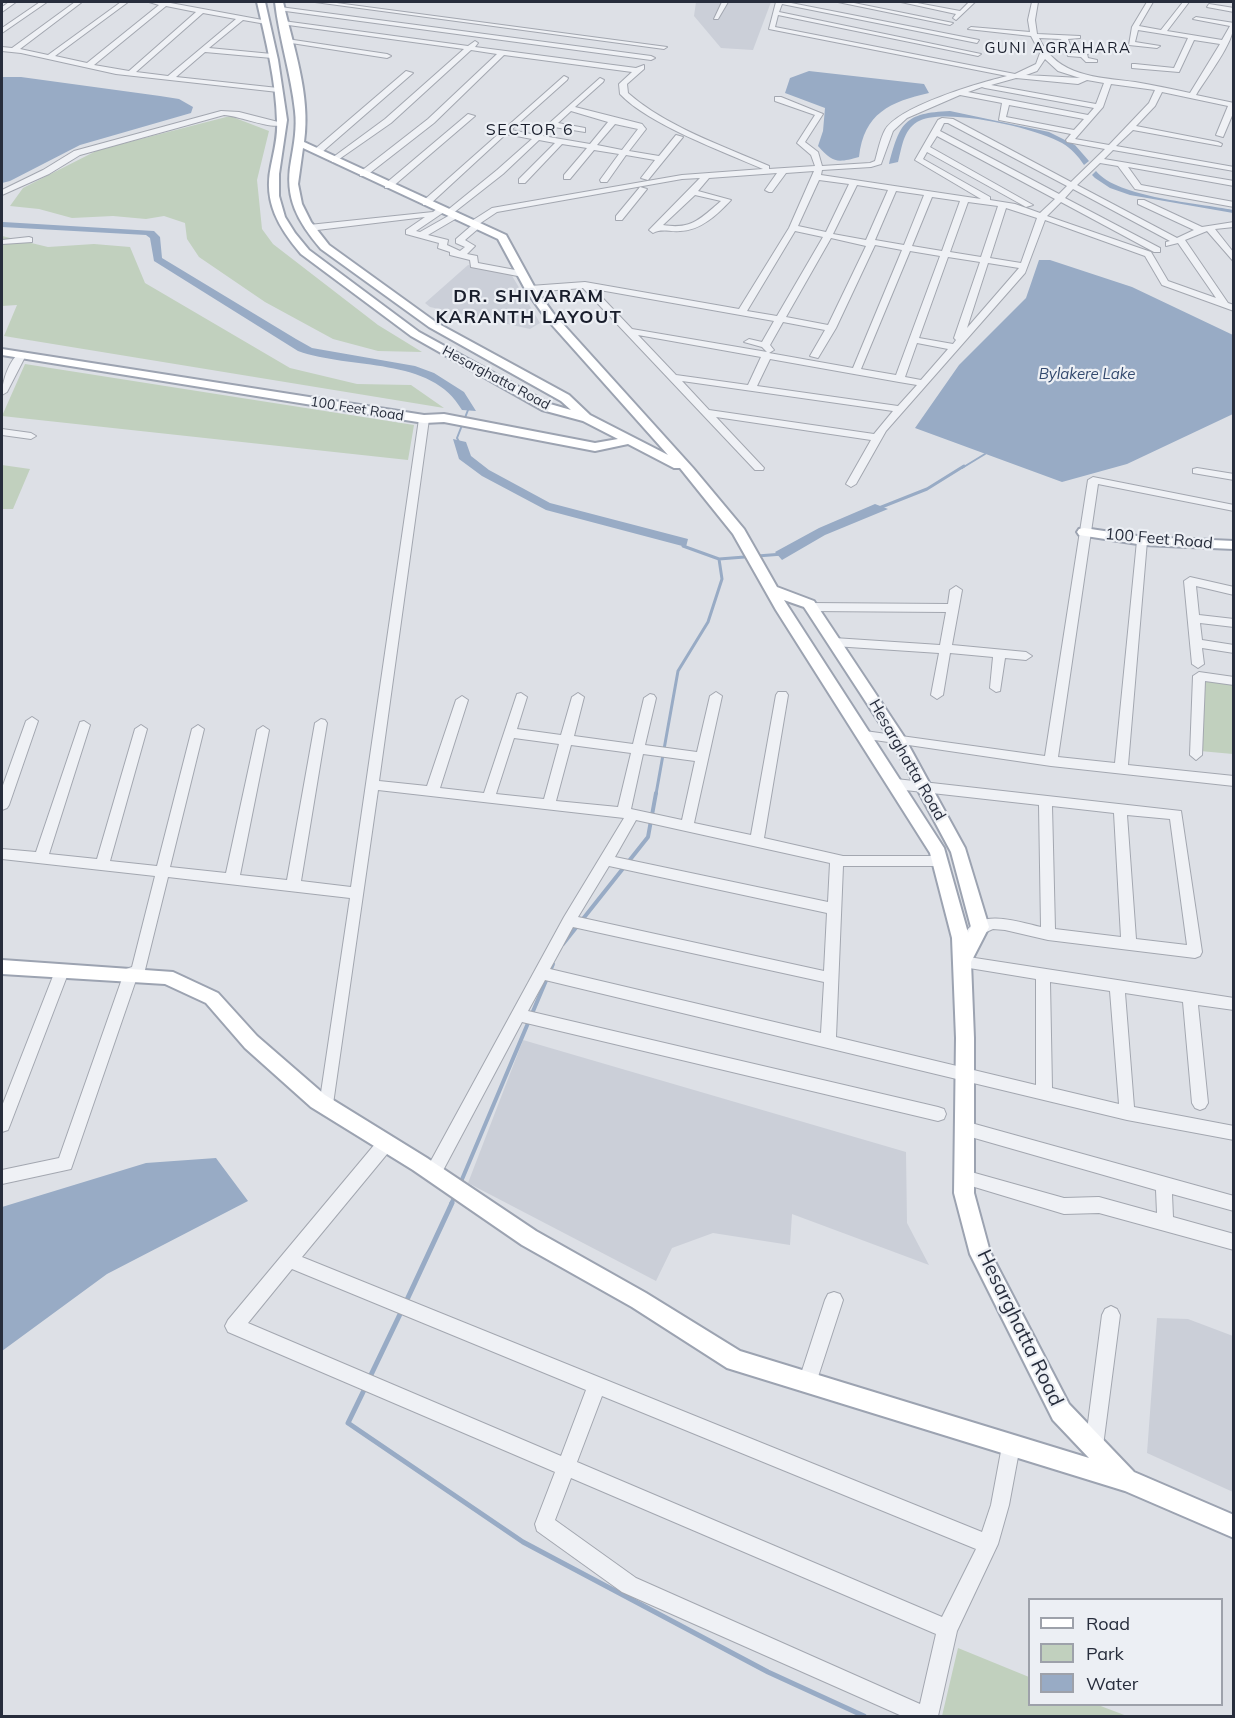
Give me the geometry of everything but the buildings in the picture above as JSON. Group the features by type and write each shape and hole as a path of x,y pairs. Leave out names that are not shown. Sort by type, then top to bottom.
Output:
{"main road":[{"name":"Hesarghatta Road","path":"261,2 278,90 282,124 279,156 273,176 276,210 291,236 305,252 415,334 546,407 587,418"},
{"name":"Hesarghatta Road","path":"279,5 301,121 293,175 296,207 309,228 325,246 405,307 433,326 565,398 587,418"},
{"name":"Hesarghatta Road","path":"299,143 445,213 502,237 530,289 549,315 689,471 739,532 772,590 939,852 961,939 965,1073 964,1194 980,1254 988,1271 1061,1412 1126,1480 1233,1527"},
{"name":"100 Feet Road","path":"2,344 424,411 424,419 2,352"},
{"path":"424,419 444,418 595,447 630,440"},
{"path":"587,418 689,471"},
{"name":"100 Feet Road","path":"1084,527 1233,536"},
{"name":"100 Feet Road","path":"1084,527 1142,541 1233,545"},
{"path":"772,590 810,607"},
{"name":"Hesarghatta Road","path":"810,607 898,739 959,852 980,927 962,962"},
{"path":"2,967 134,973 167,977 212,998 252,1042 327,1106 433,1173 529,1238 639,1300 735,1360 1126,1480"}],"street":[{"path":"6,2 13,2"},
{"path":"2,10 13,2"},
{"path":"2,32 44,2"},
{"path":"14,50 79,2"},
{"path":"50,57 124,2"},
{"path":"152,2 266,22"},
{"path":"318,2 666,46 622,84 623,91 630,100 679,129 771,170"},
{"path":"716,18 725,2"},
{"path":"977,41 779,2 771,28 1016,76 1136,85 1232,103 1219,139 1188,138 1131,127"},
{"path":"841,2 950,23"},
{"path":"904,2 961,13"},
{"path":"939,34 970,2"},
{"path":"1035,2 1031,10 1034,35 1046,55 1061,69 1075,74 1083,82"},
{"path":"1150,2 1135,27 1131,44 1159,44 1186,2"},
{"path":"88,66 165,4"},
{"path":"279,5 482,36 651,58"},
{"path":"1209,6 1233,10"},
{"path":"130,74 201,11"},
{"path":"776,13 978,54"},
{"path":"170,78 240,19"},
{"path":"1192,96 1225,43 1233,25 1196,19"},
{"path":"13,23 24,25"},
{"path":"283,23 636,70"},
{"path":"335,160 388,121 470,48 492,24"},
{"path":"34,26 45,27"},
{"path":"1135,27 1225,43"},
{"path":"978,68 977,41 974,30 1078,37"},
{"path":"1064,37 1070,55 1084,56"},
{"path":"1135,66 1176,70 1192,37"},
{"path":"287,41 387,56"},
{"path":"551,59 562,46"},
{"path":"2,49 130,74 278,90"},
{"path":"204,50 272,56"},
{"path":"363,174 431,121 503,52"},
{"path":"1095,61 1086,60 1081,52 1097,52"},
{"path":"1046,55 1070,57 1075,74"},
{"path":"818,173 876,163 889,130 898,120 980,85 1016,76 1039,65 1046,55"},
{"path":"1097,72 1139,78 1136,85"},
{"path":"318,151 409,73"},
{"path":"426,203 564,78"},
{"path":"523,274 474,265 474,258 453,253 456,251 441,246 445,242 409,232 445,213 479,190 600,80"},
{"path":"1108,82 1099,107 1070,140 1233,169"},
{"path":"980,85 1099,107"},
{"path":"851,484 878,438 900,409 1022,271 1042,216 1131,127 1152,104 1159,90"},
{"path":"960,93 1090,118"},
{"path":"742,311 793,228 818,173 815,154 801,143 819,114 778,99"},
{"path":"1006,102 1002,118 1077,133"},
{"path":"569,108 639,126 642,129 604,180"},
{"path":"2,193 46,172 78,153 224,113 266,123 282,124"},
{"path":"388,186 471,116"},
{"path":"999,204 919,160 942,120 950,121 1178,240 1229,306"},
{"path":"567,177 613,121"},
{"path":"551,124 582,130"},
{"path":"507,132 661,159"},
{"path":"936,132 1157,249"},
{"path":"645,178 679,137"},
{"path":"1184,156 1188,138"},
{"path":"522,181 560,142"},
{"path":"926,148 1062,224"},
{"path":"725,173 734,155"},
{"path":"1099,160 1233,184"},
{"path":"1121,164 1138,187 1233,205"},
{"path":"769,190 784,170"},
{"path":"461,255 471,246 459,241 474,225 495,210 651,181 708,174 784,170 818,173 854,183 999,204 1042,216 1148,254 1165,283 1229,306"},
{"path":"693,192 731,202 686,230 655,228 693,192 708,174"},
{"path":"751,388 779,318 829,234 854,183"},
{"path":"815,356 867,256 872,244 870,242 893,188"},
{"path":"619,218 643,189"},
{"path":"856,371 929,194"},
{"path":"899,379 965,199"},
{"path":"1141,202 1205,229 1233,260"},
{"path":"955,347 985,260 999,204"},
{"path":"309,228 445,213"},
{"path":"422,235 445,213"},
{"path":"1148,254 1205,229 1233,224"},
{"path":"793,228 1023,266"},
{"path":"2,242 28,240"},
{"path":"530,289 585,285 831,328"},
{"path":"585,285 759,468"},
{"path":"629,331 767,350 856,371 923,383"},
{"path":"913,340 955,347"},
{"path":"749,342 767,350"},
{"path":"2,392 21,355"},
{"path":"672,376 900,409"},
{"path":"705,412 878,438"},
{"path":"327,1106 424,419"},
{"path":"2,432 31,436"},
{"path":"1197,471 1233,477"},
{"path":"1051,761 1084,527 1093,480 1233,508"},
{"path":"1121,768 1142,541"},
{"path":"1198,664 1190,581 1233,591"},
{"path":"937,695 956,590"},
{"path":"810,607 953,608"},
{"path":"1194,618 1233,623"},
{"path":"834,642 1026,656"},
{"path":"1196,643 1233,649"},
{"path":"996,688 999,654"},
{"path":"1196,755 1199,676 1233,681"},
{"path":"757,842 782,695"},
{"path":"687,826 716,696"},
{"path":"549,804 578,697"},
{"path":"489,798 521,698"},
{"path":"433,1173 569,921 606,860 628,814 638,749 650,698"},
{"path":"432,791 462,700"},
{"path":"2,805 32,721"},
{"path":"293,886 321,723"},
{"path":"42,858 84,725"},
{"path":"102,865 141,729"},
{"path":"2,1177 65,1164 134,973 163,872 198,729"},
{"path":"232,879 263,730"},
{"path":"510,733 702,757"},
{"path":"865,735 1051,761 1233,781"},
{"path":"896,784 1176,815 1195,952 1048,934 992,923 980,927 961,939"},
{"path":"373,785 628,814 837,860 937,861"},
{"path":"1045,801 1048,934"},
{"path":"1120,809 1128,944"},
{"path":"2,854 358,893"},
{"path":"606,860 834,909"},
{"path":"828,1042 837,860"},
{"path":"569,921 831,978"},
{"path":"962,962 1233,1004"},
{"path":"2,1125 62,971"},
{"path":"541,973 1127,1113 1233,1133"},
{"path":"1043,975 1044,1093"},
{"path":"1117,985 1127,1113"},
{"path":"1190,997 1200,1103"},
{"path":"519,1015 938,1114"},
{"path":"964,1128 1233,1204"},
{"path":"386,1143 234,1326 947,1629"},
{"path":"964,1177 1064,1206 1099,1204 1233,1242"},
{"path":"1164,1186 1165,1223"},
{"path":"289,1260 988,1544"},
{"path":"807,1383 834,1300"},
{"path":"1094,1446 1111,1315"},
{"path":"597,1385 544,1524 629,1585 926,1716 947,1629 988,1544 1000,1505 1011,1446"}],"shaded area":[{"path":"696,2 771,2 753,50 721,48 694,16"},
{"path":"468,265 511,274 540,323 530,329 430,307 425,303"},
{"path":"523,1040 906,1152 907,1223 929,1265 792,1214 790,1245 713,1233 672,1248 656,1281 468,1183"},
{"path":"1157,1318 1188,1319 1233,1336 1233,1492 1147,1453"}],"green space":[{"path":"230,116 269,131 257,180 262,229 273,244 378,325 422,352 378,351 333,339 265,302 199,257 187,239 185,223 164,216 146,219 113,216 72,218 39,209 10,206 23,188 98,150"},
{"path":"2,236 48,247 94,244 130,247 145,283 290,368 357,384 411,385 444,408 4,336 17,305 2,306"},
{"path":"25,364 414,425 408,460 2,416"},
{"path":"2,465 30,469 13,509 2,509"},
{"path":"1204,681 1233,684 1233,754 1200,751"},
{"path":"958,1648 1028,1677 1028,1706 1101,1706 1127,1716 942,1716"}],"water":[{"path":"809,71 924,84 929,93 902,101 881,112 867,130 859,157 840,161 832,159 818,146 823,131 825,108 785,93 790,78"},
{"path":"2,77 21,77 160,96 179,99 193,107 191,113 80,145 2,183"},
{"path":"950,111 1049,132 1075,145 1089,161 1084,165 1066,145 1032,131 990,121 947,116 929,118 912,126 904,140 898,162 889,164 897,139 906,123 923,114"},
{"path":"1096,171 1122,188 1160,198 1233,210 1233,213 1130,195 1110,188 1095,178 1092,175"},
{"path":"3,222 154,231 160,237 162,258 312,348 415,366 434,373 464,392 476,411 462,410 448,393 431,381 411,373 388,367 319,357 298,351 154,261 150,238 146,235 2,227"},
{"name":"Bylakere Lake","path":"1039,260 1050,260 1132,287 1233,335 1233,414 1127,464 1062,482 915,428 959,365 1026,298"},
{"path":"453,439 466,442 471,456 489,470 550,503 688,539 686,547 546,510 482,476 459,459"},
{"path":"875,504 888,509 825,535 782,560 775,552 819,528"},
{"path":"216,1158 248,1201 107,1274 2,1351 2,1207 146,1163"}],"waterway":[{"path":"460,444 457,438 468,410 465,407"},
{"path":"962,468 985,454"},
{"path":"879,508 927,489 964,466"},
{"path":"683,546 719,559"},
{"path":"719,559 783,554"},
{"path":"656,794 678,671 708,622 722,579 719,559"},
{"path":"563,944 648,837 656,793"},
{"path":"460,1184 553,964"},
{"path":"451,1204 455,1196"},
{"path":"405,1304 452,1203"},
{"path":"369,1379 402,1310"},
{"path":"366,1386 348,1423 523,1542 768,1672 864,1716"}],"district":[{"name":"GUNI AGRAHARA","path":"1058,48"},
{"name":"SECTOR 6","path":"530,130"},
{"name":"DR. SHIVARAM KARANTH LAYOUT","path":"529,307"}]}
